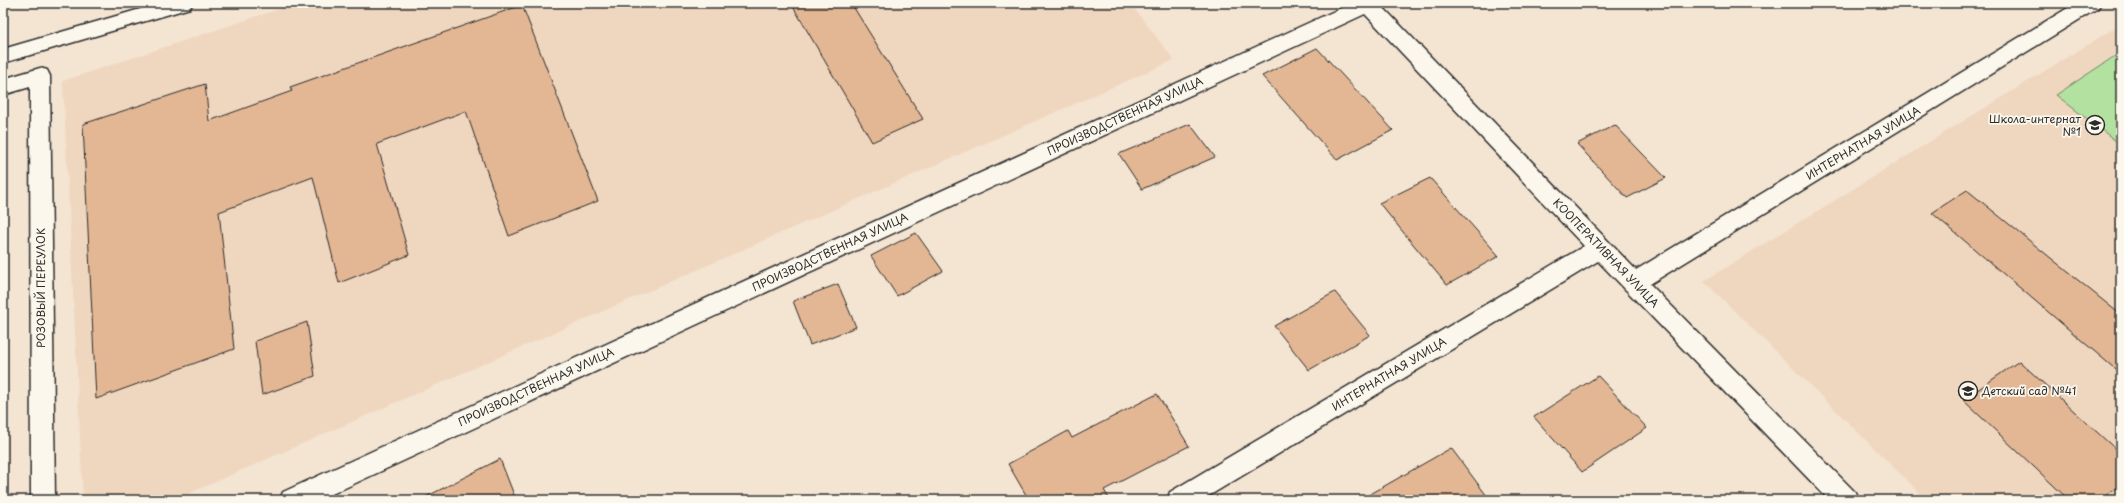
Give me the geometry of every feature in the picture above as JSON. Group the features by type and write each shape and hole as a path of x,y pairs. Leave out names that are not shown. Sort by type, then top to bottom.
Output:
{"street":[{"name":"КООПЕРАТИВНАЯ УЛИЦА","path":"1365,3 1600,248 1635,282 1846,500"},
{"name":"ПРОИЗВОДСТВЕННАЯ УЛИЦА","path":"292,500 1365,3"},
{"name":"ИНТЕРНАТНАЯ УЛИЦА","path":"1635,282 2091,3"},
{"name":"РОЗОВЫЙ ПЕРЕУЛОК","path":"3,87 40,76 43,500"},
{"name":"ИНТЕРНАТНАЯ УЛИЦА","path":"1179,500 1600,248"}],"lane":[{"path":"3,56 184,3"}],"shaded area":[{"path":"297,3 1130,3 1174,60 174,500 83,500 63,81"},
{"name":"Детский сад №41","path":"2121,24 2121,500 1927,500 1704,281"}],"green space":[{"path":"2121,52 2121,145 2056,95"}],"building":[{"path":"791,3 851,3 923,119 872,142"},
{"path":"522,5 598,201 509,236 466,111 377,144 409,255 339,283 313,177 219,212 234,349 96,399 83,124 205,84 209,121 292,91 290,87"},
{"path":"1317,48 1393,130 1337,160 1262,76"},
{"path":"1190,124 1215,157 1142,189 1119,154"},
{"path":"1615,125 1666,178 1627,198 1577,144"},
{"path":"1430,178 1499,256 1447,285 1379,203"},
{"path":"1967,190 2121,315 2121,374 1932,213"},
{"path":"916,233 943,271 897,296 871,256"},
{"path":"838,284 856,327 810,345 793,301"},
{"path":"1335,292 1370,335 1309,370 1274,326"},
{"path":"307,322 315,376 262,395 255,341"},
{"path":"2019,361 2121,454 2121,484 2100,500 2069,500 1963,400"},
{"path":"1598,376 1647,428 1582,472 1534,417"},
{"path":"1157,394 1189,446 1104,490 1110,500 1029,500 1008,464 1068,431 1072,438"},
{"path":"1451,448 1490,500 1360,500"},
{"path":"500,459 516,500 420,500"}],"place":[{"name":"Школа-интернат №1","path":"2095,125"},
{"name":"Детский сад №41","path":"1968,391"}]}
